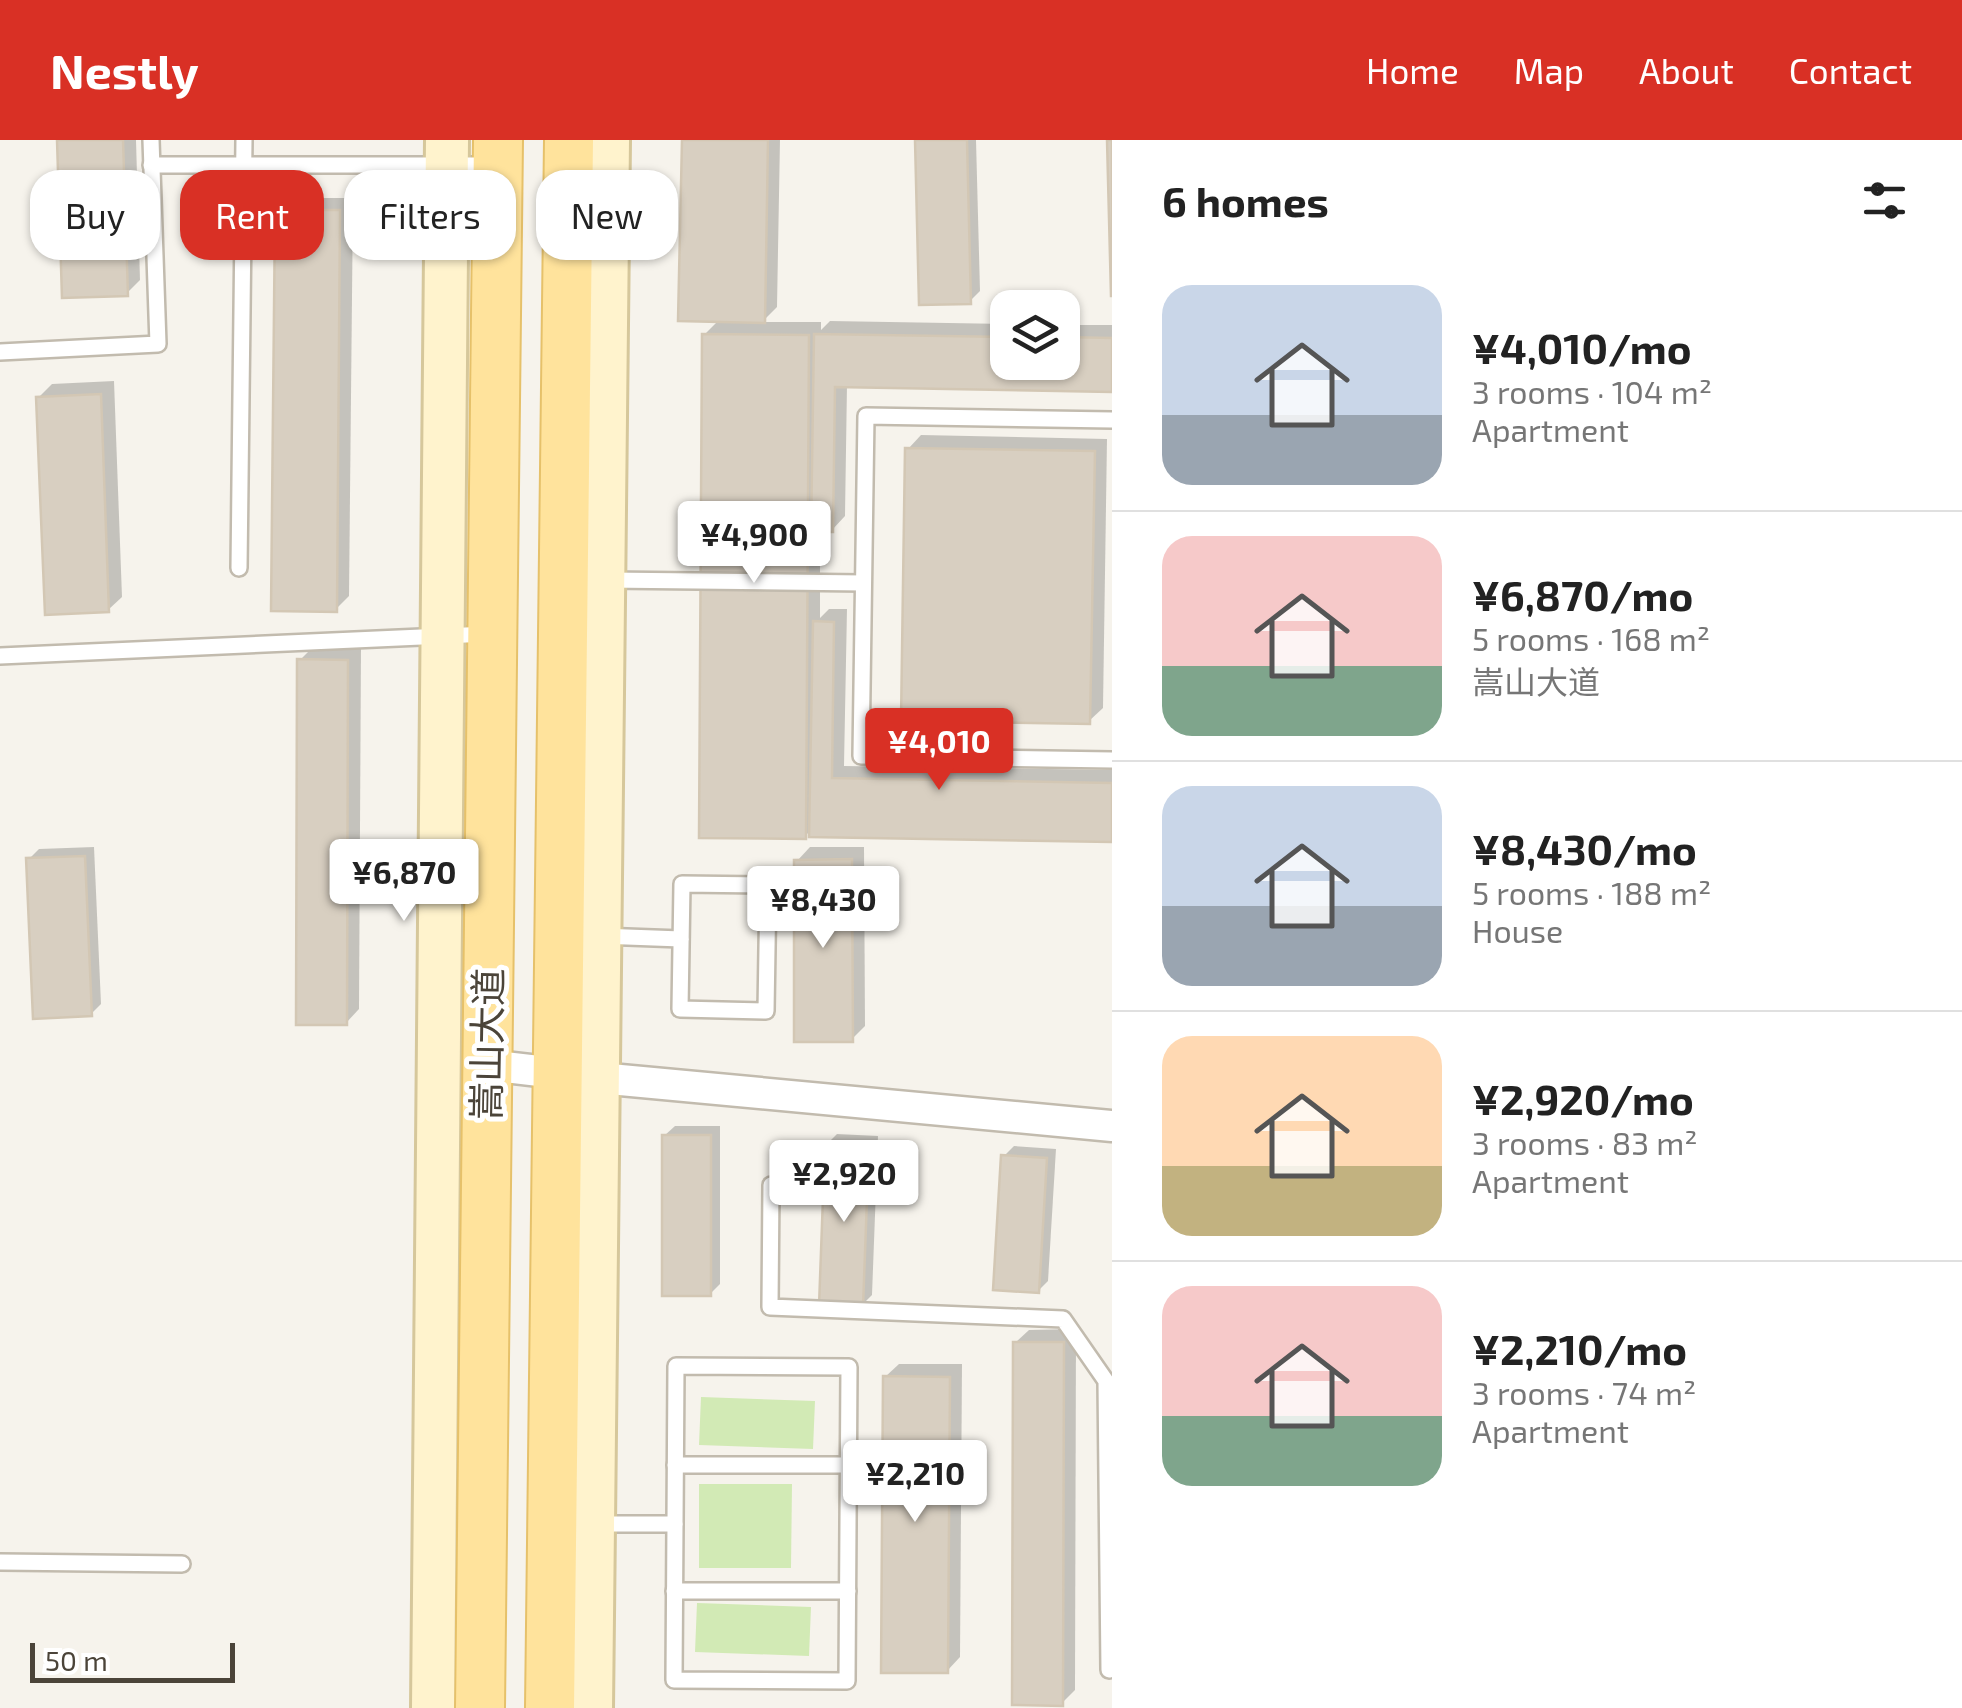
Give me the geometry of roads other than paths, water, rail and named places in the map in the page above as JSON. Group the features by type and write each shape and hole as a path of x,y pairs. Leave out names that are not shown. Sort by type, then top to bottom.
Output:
{"main road":[{"name":"嵩山大道","path":"550,1708 573,1524 584,579 569,140"},
{"path":"584,579 608,140"},
{"path":"433,1708 447,153"},
{"name":"嵩山大道","path":"480,1708 498,153"},
{"path":"573,1524 590,1708"}],"street":[{"path":"488,1065 1112,1126"}],"lane":[{"path":"0,352 158,344 150,140"},
{"path":"239,568 244,140"},
{"path":"152,165 244,165 498,153"},
{"path":"1112,420 866,416 861,756 1112,760"},
{"path":"584,579 863,583"},
{"path":"0,656 492,634"},
{"path":"682,884 768,884 766,1011 680,1010 681,938 682,884"},
{"path":"580,936 681,938"},
{"path":"772,1186 770,1307 1063,1319 1109,1381 1109,1670"},
{"path":"676,1366 849,1367 848,1681 674,1680 676,1464 676,1366"},
{"path":"676,1464 848,1464"},
{"path":"573,1524 675,1524"},
{"path":"0,1562 182,1564"},
{"path":"674,1590 848,1590"}]}
